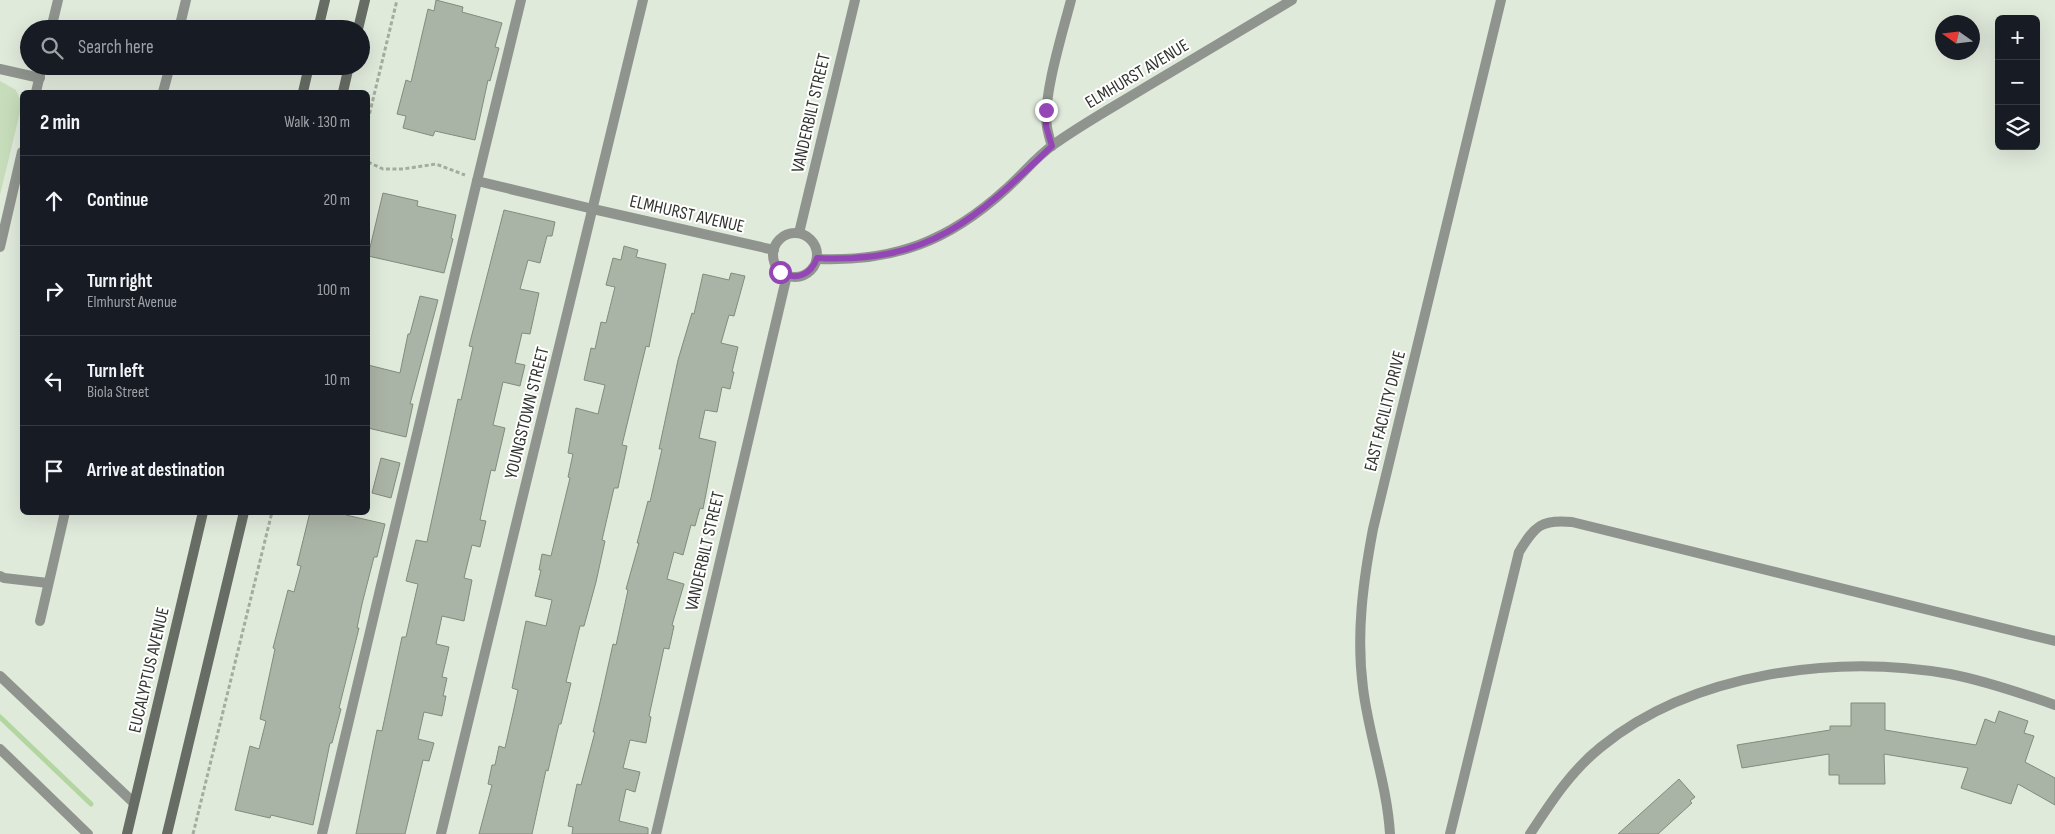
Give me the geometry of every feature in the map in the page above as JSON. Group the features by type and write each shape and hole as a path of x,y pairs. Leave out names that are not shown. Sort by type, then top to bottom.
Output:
{"street":[{"path":"54,20 58,0"},
{"path":"181,20 186,0"},
{"path":"320,20 325,0"},
{"path":"360,20 365,0"},
{"path":"322,834 521,0"},
{"name":"YOUNGSTOWN STREET","path":"442,834 643,0"},
{"name":"VANDERBILT STREET","path":"799,233 855,0"},
{"path":"1052,146 1046,126 1046,110 1052,76 1071,0"},
{"name":"ELMHURST AVENUE","path":"817,258 858,259 883,255 912,248 935,239 982,211 1052,146 1109,109 1292,0"},
{"name":"EAST FACILITY DRIVE","path":"1390,834 1389,812 1363,688 1360,634 1363,578 1373,529 1501,0"},
{"path":"0,69 20,74"},
{"path":"27,75 40,78"},
{"path":"37,90 40,75"},
{"path":"164,90 168,75"},
{"path":"303,90 307,75"},
{"path":"343,90 347,75"},
{"path":"0,247 20,165"},
{"name":"ELMHURST AVENUE","path":"477,180 593,209 774,250"},
{"path":"792,233 799,233 812,241 817,258 810,271 804,275 797,277 787,276 777,267 774,260 774,250 782,238 792,233"},
{"name":"VANDERBILT STREET","path":"656,834 787,276"},
{"path":"40,621 64,515"},
{"name":"EUCALYPTUS AVENUE","path":"126,834 202,515"},
{"path":"167,834 243,515"},
{"path":"1450,834 1519,552 1530,534 1542,525 1555,520 1572,522 2055,641"},
{"path":"0,576 48,583"},
{"path":"1530,834 1571,775 1601,747 1638,722 1676,702 1699,692 1723,686 1808,669 1879,667 1914,669 1977,680 2055,705"},
{"path":"0,676 134,804"},
{"path":"0,749 88,834"}],"path":[{"path":"370,112 397,0"},
{"path":"370,163 383,170 436,164 477,180"},
{"path":"193,834 271,515"}],"green space":[{"path":"0,81 16,90 20,99 20,112 0,195"}],"building":[{"path":"436,0 463,7 462,12 502,23 495,47 499,48 490,81 488,80 475,140 435,131 433,136 403,128 406,116 397,114 406,80 411,82 428,9 434,11"},
{"path":"383,193 418,201 417,206 456,215 451,238 453,239 444,273 370,256 370,248"},
{"path":"504,210 555,222 552,236 547,236 540,263 528,260 520,289 539,293 530,334 522,333 515,363 525,365 520,386 503,382 493,425 505,428 495,471 491,470 480,520 486,521 480,547 472,545 464,578 472,580 464,621 442,616 436,644 449,647 442,677 447,678 443,696 446,696 442,716 424,712 418,739 434,743 429,761 423,760 405,834 356,834 377,730 382,731 402,637 406,637 418,584 406,581 416,540 427,542 458,399 461,400 473,347 469,346"},
{"path":"624,246 638,250 636,257 666,264 649,347 646,346 622,445 627,446 618,488 614,488 602,540 605,541 596,582 584,626 580,626 566,682 571,683 561,724 559,724 548,771 546,770 532,834 479,834 492,785 488,784 492,765 495,765 499,746 505,748 513,713 518,690 512,688 526,621 546,626 552,600 535,596 541,570 539,570 542,554 551,556 570,478 568,477 573,454 568,453 576,408 598,414 605,385 584,380 591,348 595,349 601,322 606,323 615,287 606,285 613,258 621,260"},
{"path":"731,273 745,276 734,316 729,315 721,343 738,347 732,372 734,372 730,389 722,387 717,412 705,410 699,438 716,442 703,509 700,508 695,526 691,525 683,555 674,552 667,579 684,584 672,625 674,626 669,649 664,648 649,716 651,717 646,743 630,740 623,768 640,772 635,792 626,789 619,821 648,828 648,834 572,834 573,827 568,826 577,784 581,785 595,732 593,732 613,644 616,645 628,590 626,589 648,501 650,502 662,449 659,449 678,360 692,313 694,314 703,274 729,280"},
{"path":"420,296 438,300 410,404 413,404 406,437 370,428 370,366 400,373 408,334 410,334"},
{"path":"381,458 400,463 391,498 372,493"},
{"path":"309,515 346,515 385,524 362,604 357,628 359,628 339,708 341,709 332,743 330,743 313,825 271,815 270,818 235,810 250,746 259,749 266,721 260,719 275,649 273,648 288,590 294,592 301,566 297,565"},
{"path":"1851,703 1885,703 1885,730 1976,745 1985,719 1995,723 1999,711 2028,721 2024,733 2034,736 2025,762 2055,778 2055,805 2018,784 2011,804 1961,788 1968,768 1884,754 1885,784 1839,784 1839,775 1829,775 1829,754 1742,768 1737,745 1830,730 1830,726 1851,726"},
{"path":"1679,779 1695,797 1690,801 1692,803 1658,834 1618,834"}],"waterway":[{"path":"0,717 91,804"}],"route":[{"path":"780,272 787,276 797,277 810,271 817,258 858,259 912,248 935,239 958,226 982,211 1008,189 1052,146 1046,126 1046,110"}]}
